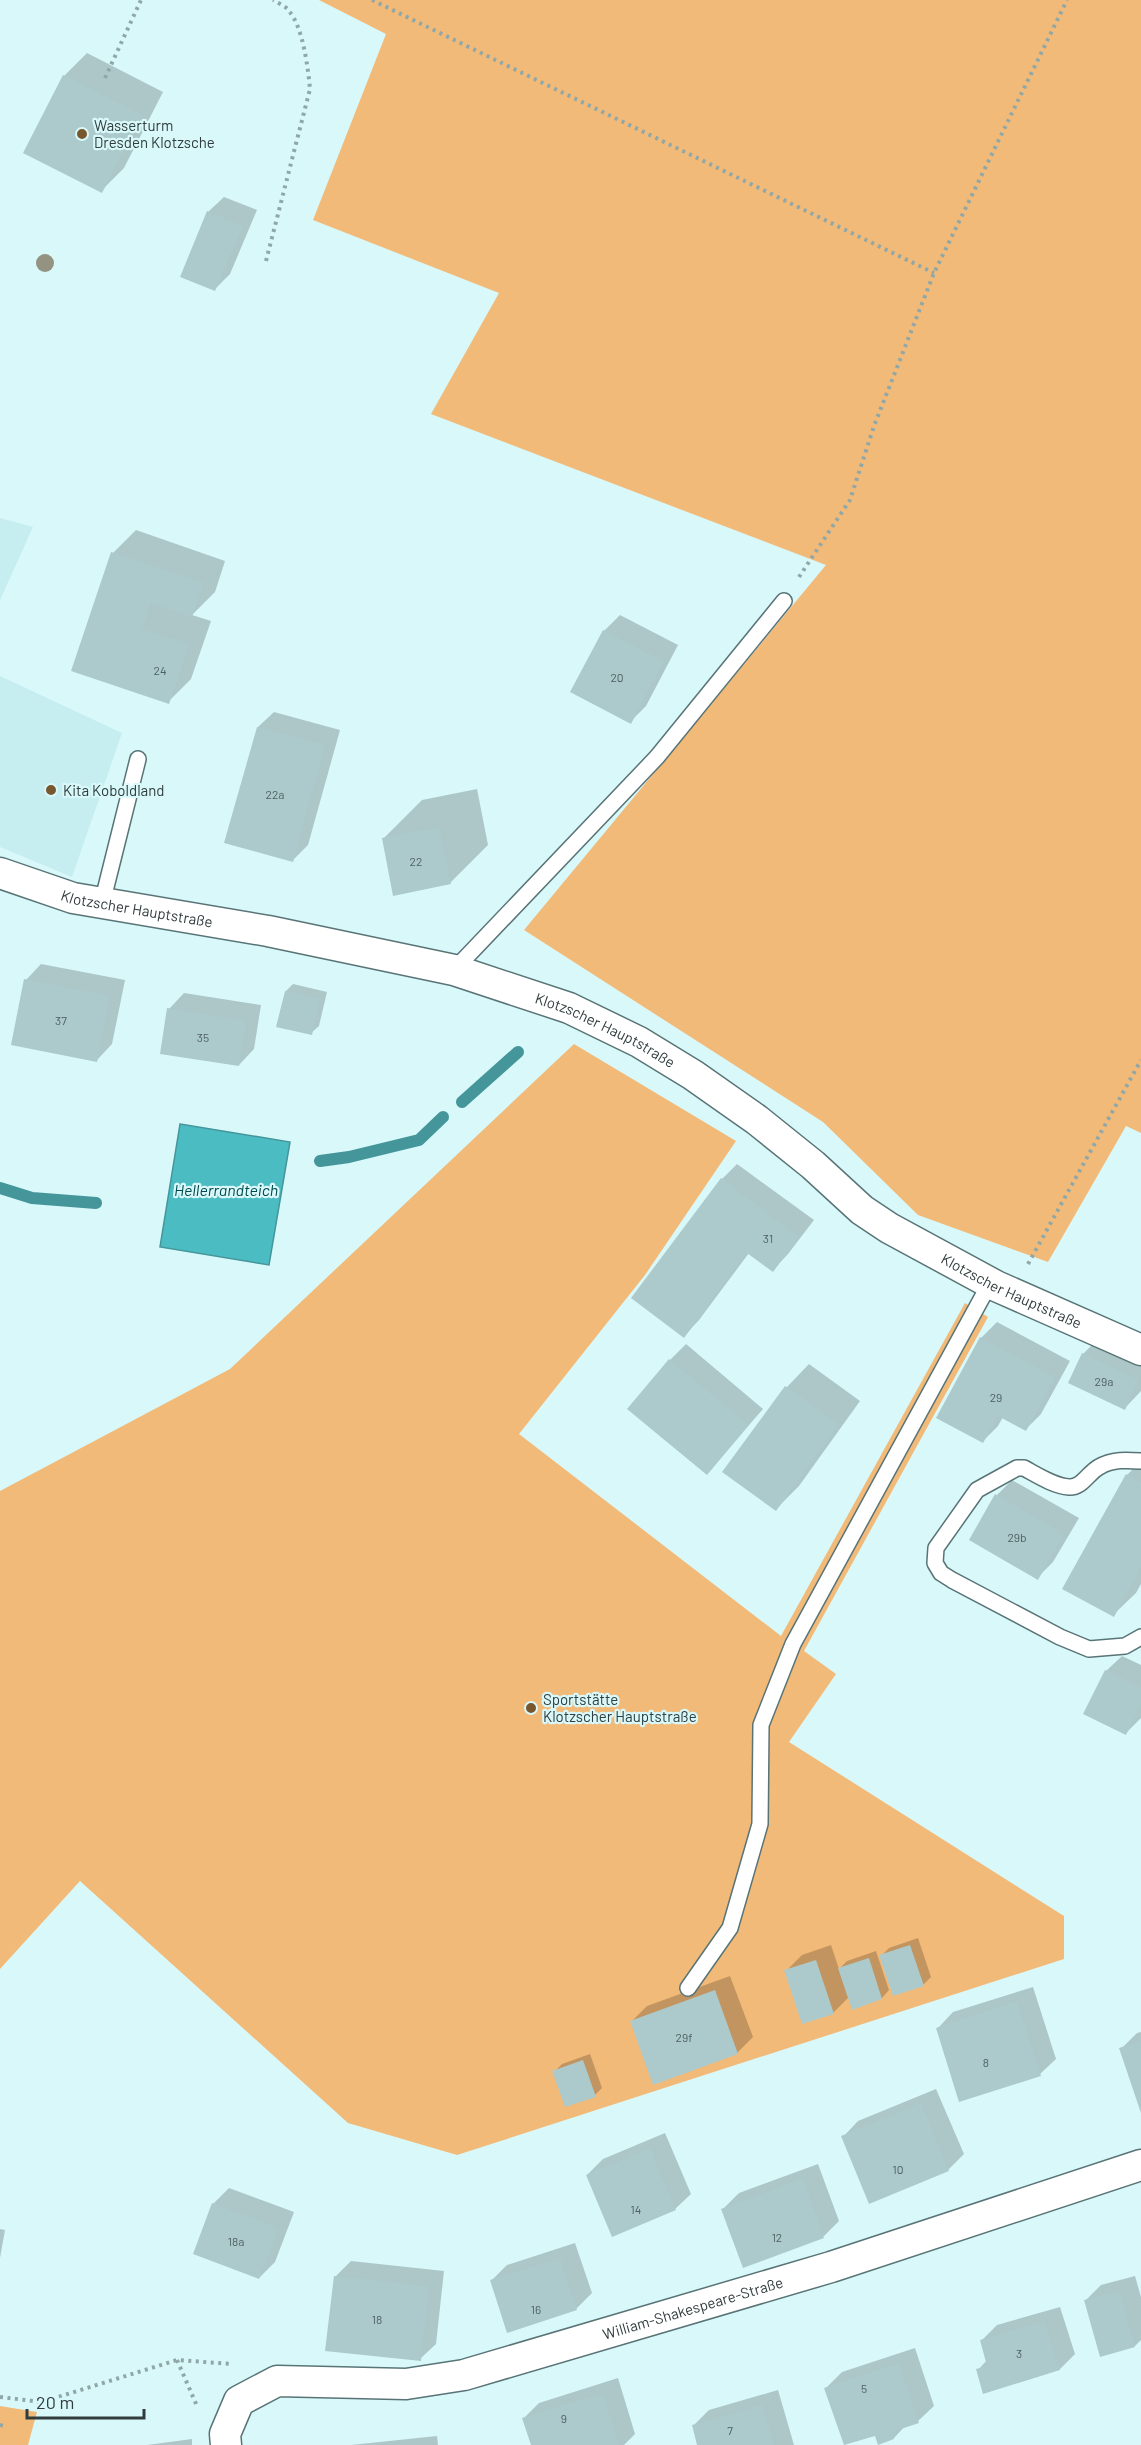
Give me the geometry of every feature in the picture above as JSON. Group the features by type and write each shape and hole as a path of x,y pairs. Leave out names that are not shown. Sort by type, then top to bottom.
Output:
{"street":[{"name":"Klotzscher Hauptstraße","path":"0,873 73,898 268,931 454,970 569,1008 639,1042 693,1075 757,1120 813,1165 862,1210 889,1228 1001,1288 1141,1350"},
{"name":"William-Shakespeare-Straße","path":"226,2445 225,2434 239,2401 277,2381 406,2384 465,2375 831,2267 1141,2165"}],"lane":[{"path":"454,970 657,757 784,601"},
{"path":"102,903 138,759"},
{"path":"688,1988 730,1928 760,1824 761,1725 793,1644 1001,1288"},
{"path":"1141,1461 1123,1460 1100,1466 1080,1485 1069,1488 1024,1468 1017,1468 977,1490 936,1548 935,1563 941,1573 952,1580 1060,1637 1089,1648 1125,1646 1141,1637"}],"path":[{"path":"105,78 141,0"},
{"path":"266,261 310,89 308,61 301,36 289,11 273,0"},
{"path":"372,0 934,273"},
{"path":"784,601 850,500 874,426 934,273 1067,0"},
{"path":"1001,1288 1141,1059"},
{"path":"0,2397 42,2402 177,2360 243,2364"},
{"path":"177,2360 198,2407"}],"shaded area":[{"path":"319,0 1141,0 1141,1133 1126,1126 1048,1262 918,1215 823,1122 524,930 826,565 431,414 499,293 313,220 386,34"},
{"path":"0,518 33,527 0,600"},
{"name":"Kita Koboldland","path":"0,676 122,733 72,877 0,847"},
{"name":"Sportstätte Klotzscher Hauptstraße","path":"574,1044 736,1141 645,1275 519,1434 781,1636 965,1303 988,1317 804,1651 836,1674 789,1742 1064,1916 1064,1959 457,2155 348,2123 80,1881 0,1969 0,1491 230,1369"},
{"path":"0,2406 37,2412 28,2445 0,2445"}],"water":[{"name":"Hellerrandteich","path":"180,1124 290,1142 269,1265 160,1247"}],"building":[{"name":"Wasserturm Dresden Klotzsche","path":"63,75 142,115 102,193 23,153"},
{"path":"207,211 243,226 215,291 180,277"},
{"path":"111,552 204,583 192,617 151,603 142,629 189,644 169,704 71,671"},
{"path":"603,630 664,661 631,724 570,692"},
{"path":"257,727 325,745 293,862 224,843"},
{"path":"439,827 451,884 393,896 382,838"},
{"path":"24,979 110,996 97,1062 11,1045"},
{"path":"285,991 320,999 312,1035 276,1027"},
{"path":"167,1008 246,1021 239,1066 160,1054"},
{"path":"721,1178 799,1237 773,1272 747,1253 684,1338 631,1298"},
{"path":"980,1337 1055,1377 1026,1431 998,1416 983,1443 936,1418"},
{"path":"1082,1353 1139,1380 1125,1410 1068,1383"},
{"path":"669,1359 749,1425 707,1475 627,1409"},
{"path":"785,1386 839,1424 776,1511 722,1472"},
{"path":"1126,1474 1141,1482 1141,1567 1114,1617 1062,1589"},
{"path":"995,1494 1064,1534 1038,1580 969,1540"},
{"path":"1105,1670 1141,1688 1141,1705 1126,1735 1083,1714"},
{"path":"910,1945 924,1986 893,1996 879,1955"},
{"path":"869,1958 882,1999 852,2010 838,1968"},
{"path":"816,1960 834,2014 802,2024 784,1970"},
{"path":"715,1990 738,2054 653,2085 630,2021"},
{"path":"1017,2001 1041,2076 959,2102 936,2028"},
{"path":"1141,2041 1141,2113 1119,2048"},
{"path":"583,2060 596,2097 565,2107 552,2071"},
{"path":"921,2103 949,2171 869,2204 841,2136"},
{"path":"650,2148 676,2210 612,2237 586,2175"},
{"path":"803,2178 824,2238 743,2268 721,2209"},
{"path":"212,2203 279,2228 259,2279 193,2254"},
{"path":"560,2258 577,2310 507,2333 490,2280"},
{"path":"334,2276 429,2286 421,2361 325,2351"},
{"path":"1120,2291 1135,2347 1100,2357 1084,2300"},
{"path":"1044,2321 1060,2370 983,2394 976,2369 987,2366 980,2340"},
{"path":"899,2363 919,2423 892,2432 894,2439 878,2445 875,2436 844,2445 824,2388"},
{"path":"603,2393 619,2445 531,2445 522,2418"},
{"path":"762,2405 774,2445 697,2445 692,2425"}],"waterway":[{"path":"462,1102 518,1052"},
{"path":"320,1161 349,1157 419,1140 443,1117"},
{"path":"0,1188 32,1198 96,1203"}],"place":[{"name":"Wasserturm Dresden Klotzsche","path":"82,134"},
{"name":"Kita Koboldland","path":"51,790"},
{"name":"Sportstätte Klotzscher Hauptstraße","path":"531,1708"}]}
